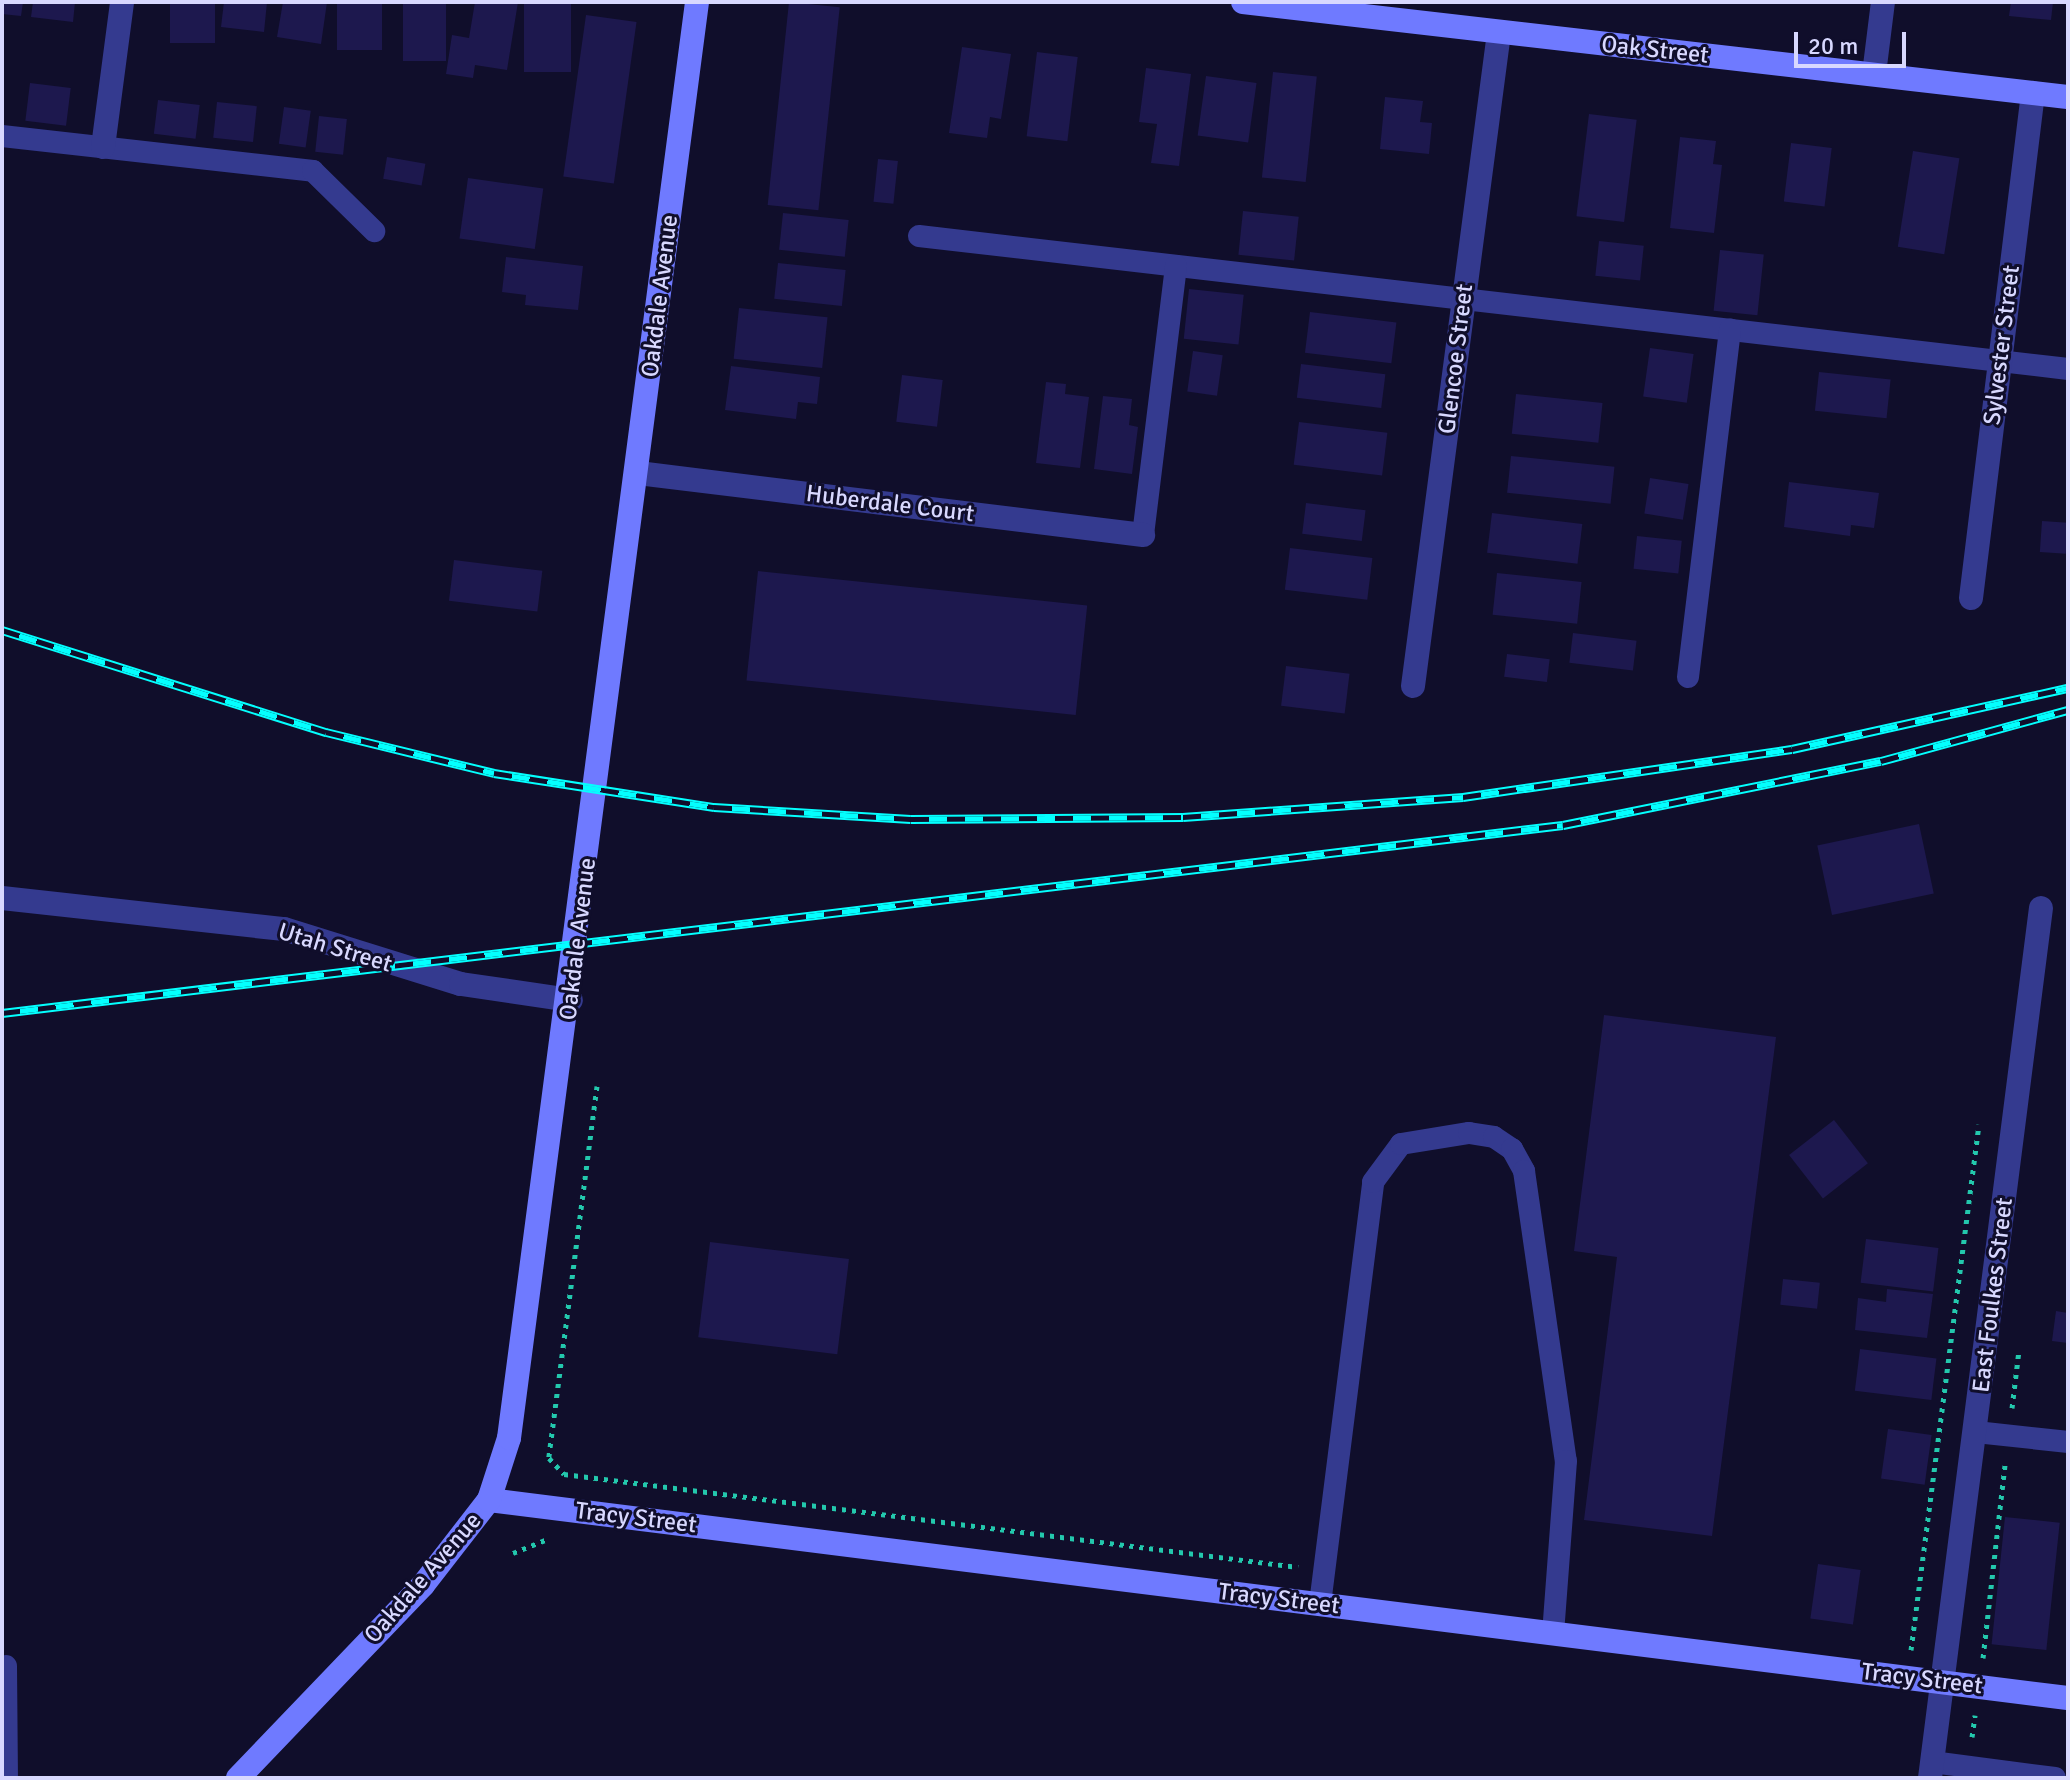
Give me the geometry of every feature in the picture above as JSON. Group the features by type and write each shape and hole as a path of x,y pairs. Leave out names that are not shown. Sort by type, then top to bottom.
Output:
{"street":[{"path":"103,147 122,2"},
{"name":"Oakdale Avenue","path":"238,1778 423,1585 489,1500 514,1409 571,1000 697,2"},
{"name":"Oak Street","path":"1243,2 2068,97"},
{"path":"1874,74 1883,2"},
{"name":"Glencoe Street","path":"1413,686 1499,33"},
{"name":"Sylvester Street","path":"1971,598 2033,93"},
{"name":"Huberdale Court","path":"638,473 1143,535"},
{"name":"Utah Street","path":"2,898 284,929 461,984 571,1000"},
{"name":"East Foulkes Street","path":"1931,1770 2041,908"},
{"name":"Tracy Street","path":"489,1500 2068,1698"}],"lane":[{"path":"2,136 313,171 374,231"},
{"path":"919,236 2068,369"},
{"path":"1143,535 1176,266"},
{"path":"1688,677 1730,330"},
{"path":"1320,1604 1373,1182 1401,1144 1469,1133 1494,1137 1512,1149 1524,1171 1566,1461 1553,1633"},
{"path":"1976,1432 2068,1442"},
{"path":"6,1666 7,1778"},
{"path":"1931,1770 1969,1767 2055,1778"}],"path":[{"path":"597,1086 549,1458 564,1474 1325,1572"},
{"path":"1909,1677 1980,1115"},
{"path":"1969,1767 2020,1341"},
{"path":"1896,1647 1997,1660"}],"building":[{"path":"2,2 23,2 21,16 2,14"},
{"path":"33,2 75,2 73,22 31,17"},
{"path":"170,2 215,2 215,43 170,43"},
{"path":"224,2 267,2 264,32 221,27"},
{"path":"283,2 327,2 321,44 277,37"},
{"path":"337,2 382,2 382,50 337,50"},
{"path":"403,2 446,2 446,61 403,61"},
{"path":"475,2 518,2 507,70 475,65 473,78 446,74 452,35 469,38"},
{"path":"524,2 571,2 571,72 524,72"},
{"path":"789,2 840,7 818,210 768,205"},
{"path":"2011,2 2053,2 2051,20 2009,16"},
{"path":"586,15 637,22 614,184 563,176"},
{"path":"962,47 1011,54 1001,119 990,117 987,138 949,133"},
{"path":"1037,52 1078,57 1067,141 1027,136"},
{"path":"1146,68 1191,74 1179,166 1151,163 1157,124 1139,122"},
{"path":"1273,72 1317,77 1306,182 1262,177"},
{"path":"1206,76 1257,83 1248,143 1198,135"},
{"path":"30,83 71,88 66,126 25,121"},
{"path":"1385,97 1423,101 1420,122 1432,123 1429,154 1380,149"},
{"path":"158,100 200,105 196,139 154,134"},
{"path":"217,102 257,106 253,142 213,138"},
{"path":"284,107 311,111 306,147 279,144"},
{"path":"1589,114 1637,120 1624,222 1576,216"},
{"path":"319,116 347,119 343,155 315,152"},
{"path":"1680,137 1716,141 1713,164 1722,165 1714,233 1670,228"},
{"path":"1791,143 1832,148 1825,207 1784,202"},
{"path":"1913,151 1959,158 1944,254 1898,247"},
{"path":"387,157 425,164 422,185 383,179"},
{"path":"878,159 898,161 893,204 874,202"},
{"path":"468,178 543,189 535,249 460,238"},
{"path":"1243,211 1299,217 1294,261 1238,255"},
{"path":"783,213 849,220 845,257 779,250"},
{"path":"1599,241 1644,246 1640,281 1595,276"},
{"path":"1720,250 1764,255 1757,315 1714,311"},
{"path":"506,257 583,266 578,310 525,305 526,295 502,292"},
{"path":"778,263 846,270 842,306 774,299"},
{"path":"1189,289 1244,295 1238,344 1184,339"},
{"path":"739,308 828,317 822,368 734,359"},
{"path":"1310,312 1396,323 1391,363 1305,353"},
{"path":"1650,348 1694,354 1687,403 1643,397"},
{"path":"1193,351 1223,355 1217,396 1187,392"},
{"path":"1301,364 1385,374 1381,408 1297,398"},
{"path":"731,366 820,377 817,404 798,402 796,419 725,410"},
{"path":"1819,372 1891,380 1887,418 1815,411"},
{"path":"902,375 943,380 937,427 896,422"},
{"path":"1046,382 1066,384 1065,394 1089,397 1080,468 1036,463"},
{"path":"1516,394 1603,403 1598,443 1512,434"},
{"path":"1103,396 1132,399 1129,425 1138,427 1132,474 1094,469"},
{"path":"1299,422 1387,433 1382,476 1294,465"},
{"path":"1511,456 1614,467 1611,504 1507,493"},
{"path":"1650,478 1689,484 1683,520 1644,514"},
{"path":"1789,482 1879,493 1874,528 1851,525 1850,536 1784,527"},
{"path":"1306,503 1366,510 1362,541 1302,534"},
{"path":"1492,513 1582,524 1577,564 1487,553"},
{"path":"2042,521 2068,523 2066,554 2040,552"},
{"path":"1637,536 1682,541 1678,574 1634,569"},
{"path":"1290,548 1372,558 1367,600 1285,590"},
{"path":"454,560 542,571 537,612 449,601"},
{"path":"758,571 1087,606 1076,715 747,680"},
{"path":"1497,573 1582,582 1577,624 1493,615"},
{"path":"1573,633 1637,641 1633,671 1569,663"},
{"path":"1507,654 1550,659 1547,682 1504,677"},
{"path":"1286,666 1350,674 1345,714 1281,706"},
{"path":"1919,824 1934,893 1832,915 1817,846"},
{"path":"1604,1015 1776,1037 1712,1536 1584,1520 1617,1257 1574,1251"},
{"path":"1834,1120 1868,1163 1823,1198 1789,1155"},
{"path":"1866,1239 1938,1248 1933,1292 1861,1283"},
{"path":"710,1242 849,1259 837,1354 698,1337"},
{"path":"1783,1279 1820,1283 1817,1309 1780,1305"},
{"path":"1887,1289 1933,1294 1927,1338 1855,1330 1858,1298 1886,1302"},
{"path":"2056,1311 2068,1313 2068,1343 2052,1341"},
{"path":"1860,1349 1936,1358 1931,1400 1855,1391"},
{"path":"1888,1429 1932,1435 1925,1485 1881,1479"},
{"path":"2005,1517 2060,1523 2046,1650 1992,1644"},
{"path":"1818,1564 1861,1570 1853,1624 1810,1618"}],"railway":[{"path":"2,630 326,732 494,773 714,807 911,819 1183,817 1463,797 1792,749 2068,688"},
{"path":"2,1013 1563,825 1881,761 2068,710"}]}
